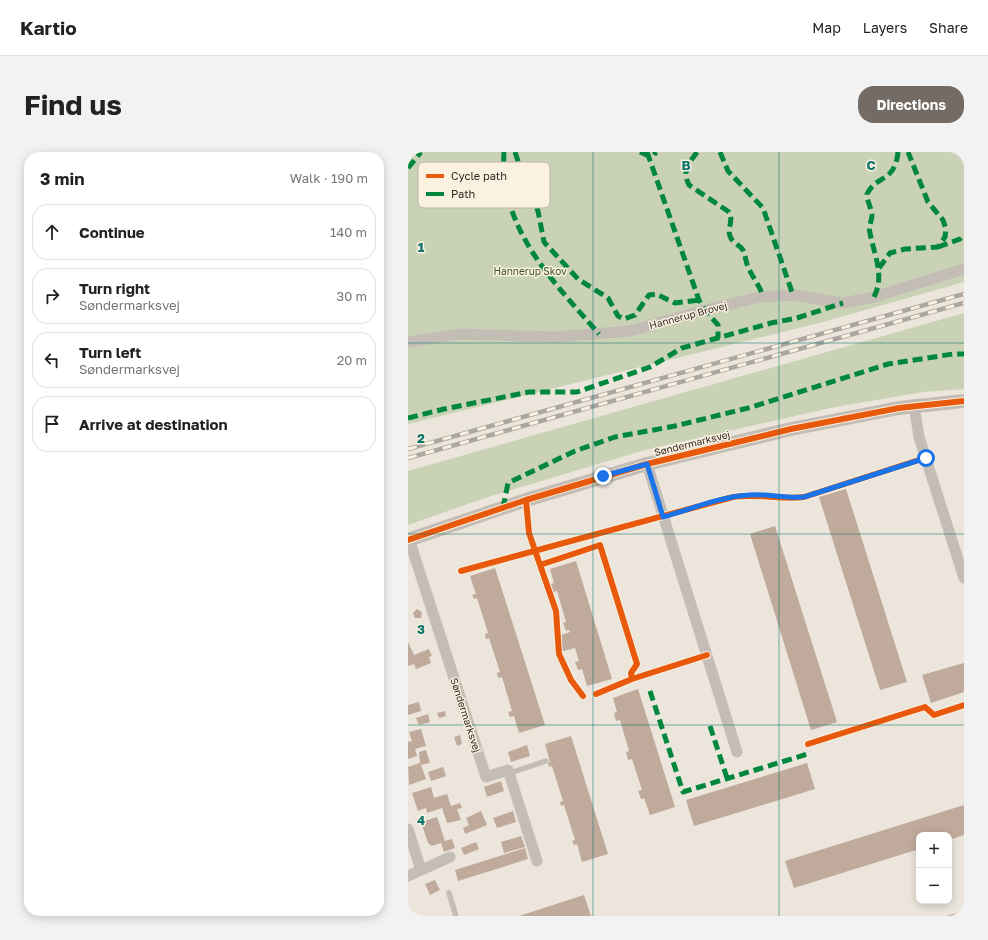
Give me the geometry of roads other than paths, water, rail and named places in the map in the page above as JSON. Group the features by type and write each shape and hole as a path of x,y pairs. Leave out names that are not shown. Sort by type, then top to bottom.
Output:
{"street":[{"name":"Hannerup Brovej","path":"408,342 460,334 556,337 630,331 760,296 794,295 842,303 868,298 964,269"},
{"name":"Søndermarksvej","path":"510,773 508,770 486,777 408,540 511,505 647,464 790,430 914,405 964,401"},
{"path":"914,405 919,437 964,578"},
{"name":"Søndermarksvej","path":"647,464 737,752"},
{"path":"510,773 537,861"},
{"path":"408,829 421,870"},
{"path":"408,876 450,857"}],"lane":[{"path":"510,773 546,761"},
{"path":"449,893 456,916"}],"railway":[{"path":"408,449 964,294"},
{"path":"408,458 964,303"}],"park label":[{"name":"Hannerup Skov","path":"530,271"}]}
